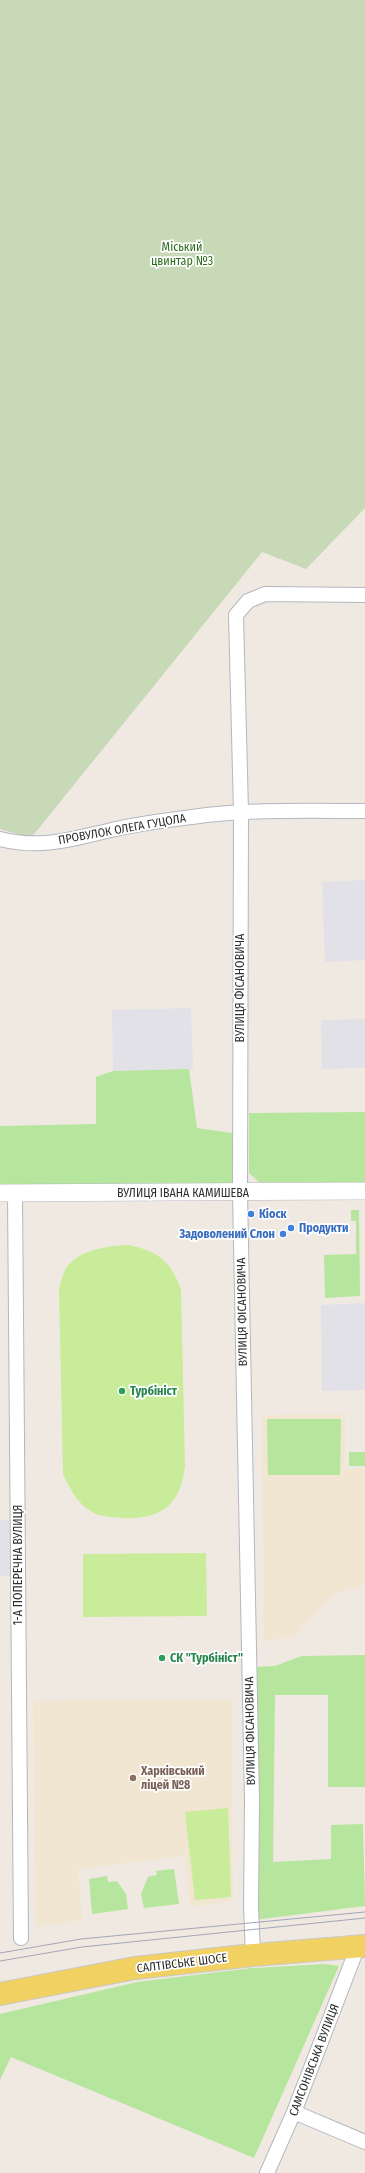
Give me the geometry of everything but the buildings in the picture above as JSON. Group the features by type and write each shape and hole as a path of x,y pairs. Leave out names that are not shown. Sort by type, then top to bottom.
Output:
{"main road":[{"name":"САЛТІВСЬКЕ ШОСЕ","path":"0,1994 135,1968 253,1955 362,1946"}],"street":[{"name":"ВУЛИЦЯ ФІСАНОВИЧА","path":"253,1955 251,1912 252,1792 240,1193 241,812 236,615 248,601 265,594 365,595"},
{"name":"ПРОВУЛОК ОЛЕГА ГУЦОЛА","path":"0,838 20,844 69,841 118,828 193,816 241,812 365,811"},
{"name":"ВУЛИЦЯ ІВАНА КАМИШЕВА","path":"7,1193 240,1193 365,1191"},
{"name":"1-А ПОПЕРЕЧНА ВУЛИЦЯ","path":"7,1193 21,1938"},
{"name":"САМСОНІВСЬКА ВУЛИЦЯ","path":"267,2173 294,2112 362,1946"},
{"path":"294,2112 365,2142"}],"shaded area":[{"path":"365,880 365,960 325,962 322,882"},
{"path":"191,1008 193,1069 113,1071 112,1010"},
{"path":"365,1019 365,1068 322,1069 321,1020"},
{"path":"365,1303 365,1390 322,1391 321,1305"},
{"path":"345,1414 345,1469 365,1469 365,1584 334,1595 293,1638 264,1640 262,1415"},
{"path":"0,1520 10,1520 11,1576 0,1576"},
{"name":"Харківський ліцей №8","path":"232,1699 233,1901 190,1907 185,1856 78,1869 82,1920 36,1927 33,1701"}],"green space":[{"name":"Міський цвинтар №3","path":"0,0 365,0 365,508 306,569 262,552 31,838 0,829"},
{"path":"189,1069 197,1128 232,1133 234,1173 230,1192 0,1193 0,1126 96,1124 96,1077 113,1071"},
{"path":"365,1112 365,1182 259,1182 249,1173 249,1113"},
{"path":"351,1210 359,1210 360,1296 325,1298 324,1255 356,1254 356,1221 351,1221"},
{"name":"Турбініст","path":"128,1245 148,1250 162,1259 173,1272 181,1290 185,1465 183,1479 174,1500 167,1507 158,1513 136,1518 106,1516 92,1512 74,1495 63,1474 60,1283 64,1272 69,1265 83,1254 101,1248"},
{"path":"267,1419 341,1419 340,1475 268,1475"},
{"path":"349,1452 365,1452 365,1466 349,1466"},
{"path":"206,1553 207,1616 83,1617 83,1554"},
{"path":"365,1655 365,1787 328,1787 328,1695 275,1695 273,1862 331,1859 331,1825 363,1824 365,1906 254,1920 253,1667 275,1666 302,1656"},
{"path":"228,1808 231,1897 195,1900 185,1812"},
{"path":"174,1869 179,1904 144,1908 141,1894 148,1877 157,1875 156,1871"},
{"path":"107,1876 108,1882 117,1881 126,1894 128,1909 92,1914 89,1879"},
{"path":"325,1964 339,1966 254,2158 11,2057 0,2080 0,2014 137,1982 252,1968"}],"tram line":[{"path":"0,1953 81,1939 365,1912"},
{"path":"0,1961 82,1947 365,1918"}],"place":[{"name":"Кіоск","path":"251,1214"},
{"name":"Продукти","path":"291,1228"},
{"name":"Задоволений Слон","path":"283,1234"},
{"name":"Турбініст","path":"122,1391"},
{"name":"СК \"Турбініст\"","path":"162,1658"},
{"name":"Харківський ліцей №8","path":"133,1778"}]}
